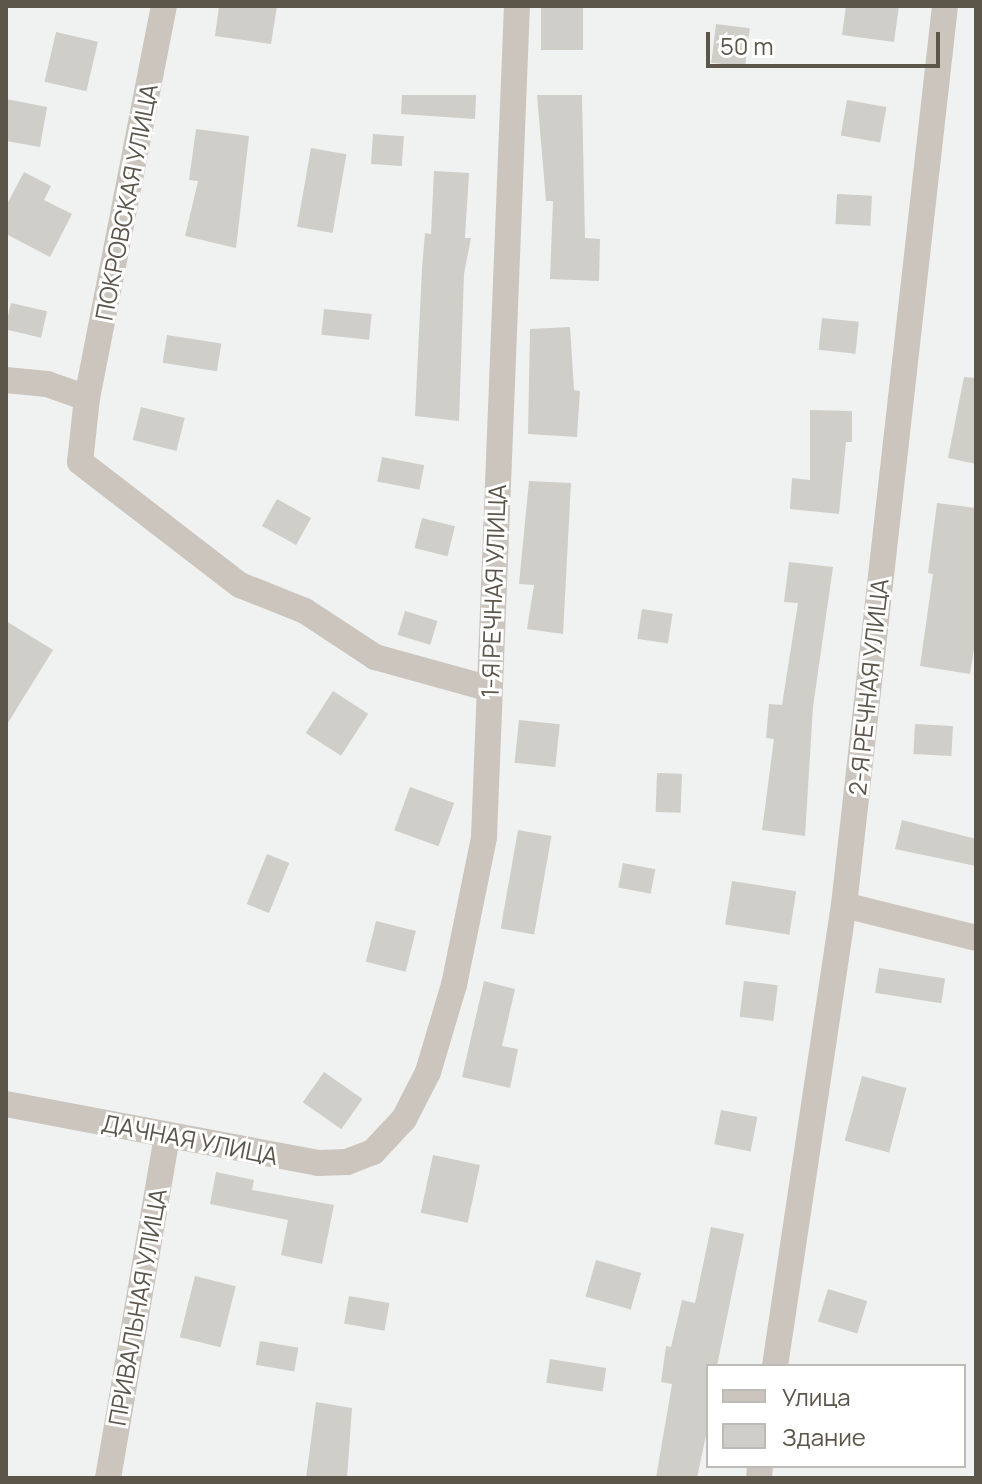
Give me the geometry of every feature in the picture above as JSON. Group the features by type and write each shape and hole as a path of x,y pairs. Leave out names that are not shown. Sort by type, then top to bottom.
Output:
{"street":[{"name":"ПОКРОВСКАЯ УЛИЦА","path":"164,6 87,398 80,462 240,585 305,611 375,657 490,689"},
{"name":"1-Я РЕЧНАЯ УЛИЦА","path":"373,1152 404,1119 428,1072 454,985 484,837 517,6"},
{"name":"2-Я РЕЧНАЯ УЛИЦА","path":"775,1364 844,905 945,6"},
{"path":"6,380 47,384 87,398"},
{"path":"844,905 976,938"},
{"name":"ДАЧНАЯ УЛИЦА","path":"6,1104 318,1163 347,1162 373,1152"},
{"name":"ПРИВАЛЬНАЯ УЛИЦА","path":"108,1478 167,1135"}],"building":[{"path":"219,6 277,6 271,44 215,36"},
{"path":"541,6 583,6 583,50 541,50"},
{"path":"846,6 899,6 894,42 842,35"},
{"path":"716,24 750,28 745,67 711,63"},
{"path":"56,32 98,42 86,91 45,82"},
{"path":"402,95 476,95 475,119 401,114"},
{"path":"537,95 582,95 585,238 600,239 599,281 550,279 553,201 546,201"},
{"path":"6,99 47,107 40,147 6,141"},
{"path":"847,100 886,107 880,142 841,135"},
{"path":"196,129 249,136 236,248 185,236 198,181 189,180"},
{"path":"373,134 404,136 402,166 371,164"},
{"path":"311,148 346,154 333,233 297,227"},
{"path":"434,171 469,173 465,238 471,238 464,274 459,421 415,416 422,269 425,233 431,234"},
{"path":"24,172 51,186 44,200 72,214 50,257 6,234 6,206"},
{"path":"837,194 872,196 870,226 835,224"},
{"path":"11,303 47,311 41,338 6,330"},
{"path":"324,309 372,314 369,340 321,335"},
{"path":"822,318 859,322 855,354 819,350"},
{"path":"570,327 574,390 580,391 577,437 528,434 530,329"},
{"path":"167,335 221,344 217,371 163,363"},
{"path":"964,377 976,378 976,464 948,458"},
{"path":"141,407 185,418 176,451 133,440"},
{"path":"810,410 852,411 852,442 846,442 839,514 790,509 792,478 810,480"},
{"path":"382,457 424,465 419,490 377,482"},
{"path":"529,481 571,483 563,634 527,629 534,585 519,584"},
{"path":"277,499 311,518 296,545 262,526"},
{"path":"937,503 976,508 976,636 970,674 920,666 933,574 928,573"},
{"path":"422,518 455,526 447,556 415,548"},
{"path":"789,562 833,567 813,707 805,836 762,830 774,739 766,738 769,704 782,705 798,603 784,602"},
{"path":"642,609 673,614 668,643 637,639"},
{"path":"405,611 438,621 430,645 398,635"},
{"path":"6,621 53,650 6,726"},
{"path":"333,691 368,714 341,756 306,733"},
{"path":"519,720 560,724 555,767 515,763"},
{"path":"915,724 953,726 951,756 913,754"},
{"path":"657,773 682,774 681,813 656,812"},
{"path":"410,787 454,803 438,846 394,830"},
{"path":"902,820 976,839 976,866 895,849"},
{"path":"518,830 551,836 534,934 501,928"},
{"path":"267,854 289,863 269,913 247,904"},
{"path":"623,863 655,869 651,894 618,888"},
{"path":"732,881 796,891 789,935 725,924"},
{"path":"376,921 416,931 406,972 366,962"},
{"path":"879,968 945,978 941,1003 875,993"},
{"path":"484,981 515,989 502,1046 518,1049 510,1088 462,1077"},
{"path":"744,981 778,985 773,1021 740,1017"},
{"path":"324,1072 363,1099 341,1129 303,1102"},
{"path":"862,1076 906,1088 889,1153 845,1141"},
{"path":"721,1110 757,1117 751,1151 714,1144"},
{"path":"433,1155 480,1165 468,1223 421,1213"},
{"path":"216,1172 254,1180 252,1190 334,1205 322,1264 281,1255 288,1220 210,1204"},
{"path":"711,1227 744,1234 717,1364 706,1364 706,1435 697,1478 656,1478 672,1384 661,1382 666,1346 671,1347 682,1300 695,1303"},
{"path":"596,1260 641,1273 631,1309 586,1297"},
{"path":"195,1276 236,1286 221,1347 180,1337"},
{"path":"828,1289 867,1301 857,1334 818,1322"},
{"path":"349,1296 389,1303 385,1331 344,1324"},
{"path":"260,1341 298,1348 294,1371 256,1365"},
{"path":"550,1359 606,1368 603,1392 546,1383"},
{"path":"316,1402 352,1408 347,1478 306,1478"}]}
